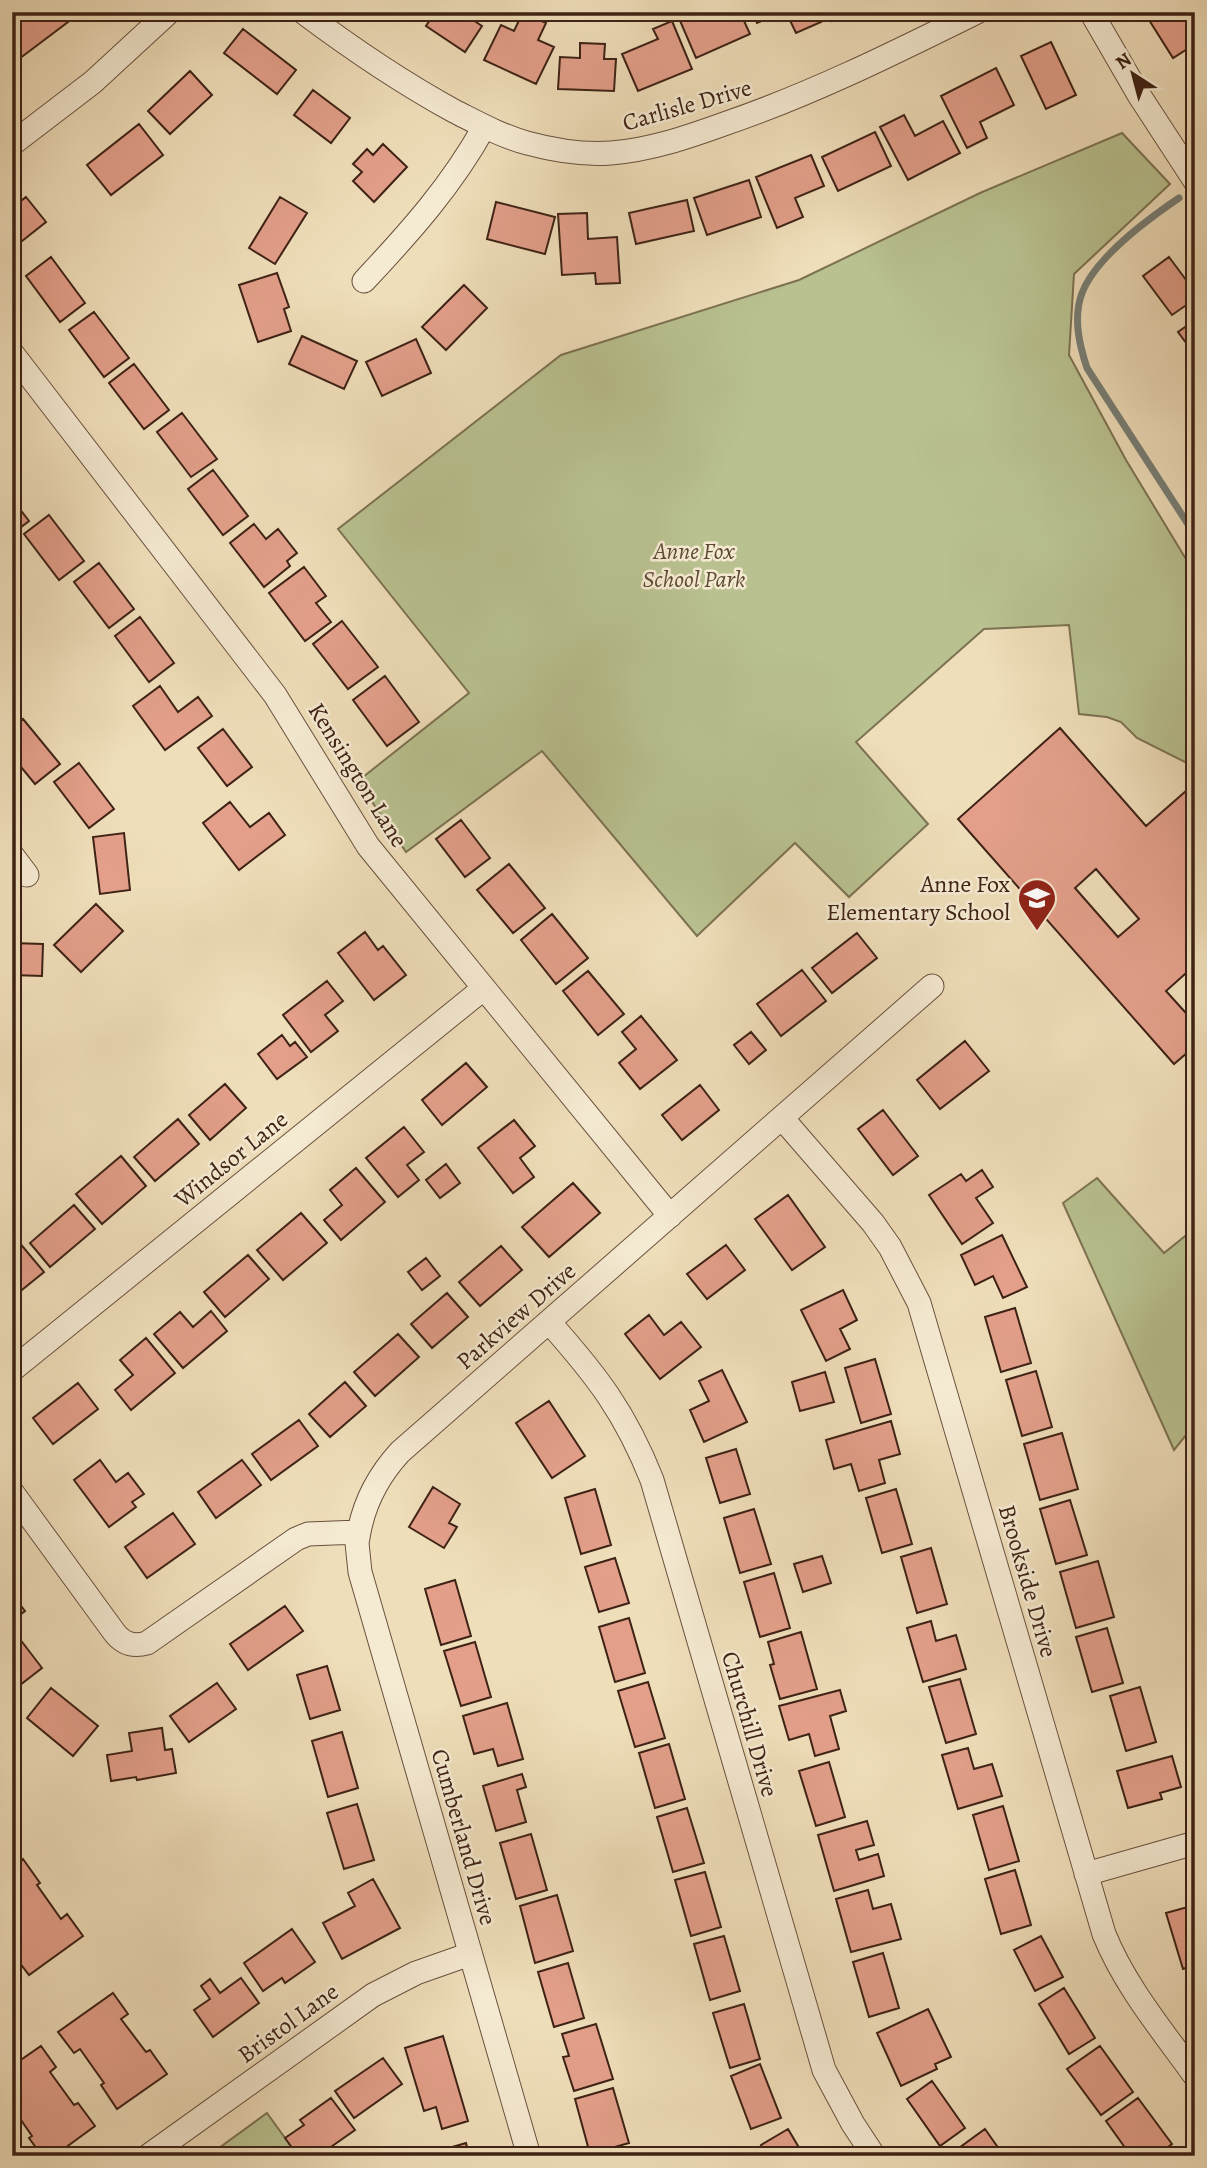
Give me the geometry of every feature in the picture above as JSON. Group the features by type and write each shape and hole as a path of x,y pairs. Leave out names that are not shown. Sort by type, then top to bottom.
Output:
{"street":[{"path":"12,144 93,82 169,12"},
{"name":"Carlisle Drive","path":"303,12 393,75 484,127 552,149 610,153 645,148 685,137 767,109 849,75 977,12"},
{"path":"1091,12 1139,95 1195,181"},
{"path":"364,281 439,198 466,161 484,127"},
{"name":"Kensington Lane","path":"12,353 275,695 363,838 670,1216"},
{"path":"12,855 27,875"},
{"name":"Parkview Drive","path":"359,1532 370,1495 395,1458 932,986"},
{"name":"Windsor Lane","path":"12,1370 483,989"},
{"name":"Brookside Drive","path":"782,1118 873,1223 890,1247 919,1303 1104,1934 1134,1992 1195,2076"},
{"name":"Churchill Drive","path":"550,1322 587,1364 619,1408 652,1480 824,2070 874,2156"},
{"path":"12,1492 114,1632 131,1645 147,1643 159,1636 296,1539 308,1534 359,1532"},
{"name":"Cumberland Drive","path":"359,1532 357,1543 360,1572 529,2156"},
{"path":"1086,1874 1195,1843"},
{"name":"Bristol Lane","path":"148,2156 373,1995 416,1973 470,1954"}],"green space":[{"name":"Anne Fox School Park","path":"1122,133 1170,184 1074,274 1069,355 1126,460 1195,574 1195,767 1137,738 1121,722 1107,717 1079,714 1069,625 984,629 856,742 928,824 849,897 795,843 697,936 542,751 406,852 358,781 469,693 338,529 561,355 799,280 980,193"},
{"path":"1097,1178 1164,1253 1195,1228 1195,1424 1174,1450 1063,1203"},
{"path":"267,2113 298,2156 208,2156"}],"building":[{"path":"28,12 61,12 68,22 15,62 12,59 12,24"},
{"path":"435,12 461,12 482,26 465,52 426,26"},
{"path":"523,12 546,23 538,40 554,47 536,84 484,60 501,25 514,31"},
{"path":"687,12 740,12 750,34 696,58 678,16"},
{"path":"752,12 781,12 757,23"},
{"path":"786,12 816,12 821,22 796,33"},
{"path":"827,12 846,12 832,21"},
{"path":"1144,12 1182,12 1195,31 1195,44 1173,58"},
{"path":"672,21 692,69 638,91 622,54 658,39 653,29"},
{"path":"243,29 296,70 277,94 224,53"},
{"path":"1051,42 1076,95 1046,109 1021,56"},
{"path":"580,43 605,44 604,59 616,59 614,91 558,89 560,57 580,58"},
{"path":"996,68 1014,105 980,122 987,138 967,148 941,96"},
{"path":"190,71 212,95 170,134 148,111"},
{"path":"313,90 350,118 331,143 294,115"},
{"path":"904,115 915,136 943,121 960,153 908,180 880,127"},
{"path":"139,124 163,155 111,195 87,165"},
{"path":"875,132 891,166 838,191 822,157"},
{"path":"383,144 407,167 374,202 353,181 362,172 353,164 367,149 373,155"},
{"path":"811,155 824,186 795,198 803,217 777,228 756,177"},
{"path":"749,180 761,217 707,235 694,198"},
{"path":"26,197 46,222 12,249 12,208"},
{"path":"280,197 307,213 275,264 249,248"},
{"path":"687,200 694,231 636,244 629,213"},
{"path":"496,202 555,217 545,254 487,239"},
{"path":"587,213 588,239 617,237 620,283 596,284 595,273 562,275 558,214"},
{"path":"51,257 85,303 60,322 26,276"},
{"path":"1169,257 1195,292 1195,299 1172,315 1143,276"},
{"path":"277,273 289,307 284,309 291,331 258,342 239,285"},
{"path":"464,285 487,308 446,350 422,327"},
{"path":"94,312 129,358 104,377 69,330"},
{"path":"1195,320 1195,355 1178,332"},
{"path":"302,336 357,361 344,389 289,364"},
{"path":"416,339 431,373 382,396 366,362"},
{"path":"134,364 169,410 144,429 109,383"},
{"path":"182,413 217,459 191,477 157,432"},
{"path":"213,470 248,516 223,535 188,489"},
{"path":"12,499 29,521 12,534"},
{"path":"49,515 84,561 59,580 24,534"},
{"path":"254,524 266,539 278,529 297,553 287,561 290,566 264,587 230,543"},
{"path":"99,563 134,609 109,628 74,582"},
{"path":"304,567 326,596 316,603 331,622 305,641 269,593"},
{"path":"140,617 174,663 149,682 115,636"},
{"path":"342,621 378,667 348,689 313,644"},
{"path":"385,676 419,722 387,746 353,700"},
{"path":"160,686 178,712 198,697 212,716 165,750 133,706"},
{"path":"23,719 60,764 35,784 12,756 12,728"},
{"name":"Anne Fox Elementary School","path":"1060,728 1146,826 1186,791 1195,801 1195,869 1190,873 1195,879 1195,965 1166,991 1185,1012 1195,1003 1195,1046 1174,1064 958,819","holes":["1096,869 1139,919 1118,937 1075,888"]},
{"path":"223,729 252,767 227,786 198,748"},
{"path":"79,763 114,809 89,828 54,782"},
{"path":"230,802 250,827 269,813 285,835 239,870 203,823"},
{"path":"461,820 490,858 465,877 436,839"},
{"path":"124,833 130,890 100,894 93,837"},
{"path":"509,864 545,908 513,933 477,890"},
{"path":"96,904 123,931 81,972 54,945"},
{"path":"552,914 588,958 556,984 521,940"},
{"path":"365,932 378,950 383,946 406,975 374,1000 338,953"},
{"path":"857,933 877,958 832,993 812,968"},
{"path":"12,943 43,944 42,976 12,975"},
{"path":"802,970 826,1001 781,1036 757,1004"},
{"path":"588,971 624,1014 598,1035 563,991"},
{"path":"327,981 343,1001 325,1015 338,1031 311,1052 283,1015"},
{"path":"641,1016 677,1060 640,1089 619,1063 636,1049 622,1032"},
{"path":"751,1032 766,1050 749,1064 734,1045"},
{"path":"282,1035 290,1046 295,1042 307,1057 277,1079 258,1054"},
{"path":"965,1041 989,1071 940,1109 917,1080"},
{"path":"466,1063 487,1087 442,1125 422,1100"},
{"path":"225,1084 246,1108 210,1140 189,1115"},
{"path":"700,1085 719,1110 682,1140 662,1115"},
{"path":"883,1110 918,1156 893,1175 858,1129"},
{"path":"178,1119 199,1144 155,1181 134,1157"},
{"path":"514,1120 535,1146 520,1158 534,1177 513,1193 478,1148"},
{"path":"404,1127 424,1152 407,1165 419,1180 398,1197 366,1158"},
{"path":"121,1156 146,1186 102,1224 76,1194"},
{"path":"446,1164 460,1183 440,1198 426,1180"},
{"path":"356,1168 385,1202 341,1240 324,1220 342,1205 330,1190"},
{"path":"982,1170 993,1187 976,1198 993,1223 962,1244 929,1195 961,1174 966,1181"},
{"path":"573,1183 600,1213 549,1257 522,1227"},
{"path":"788,1195 825,1247 792,1270 755,1219"},
{"path":"74,1205 95,1229 50,1267 30,1243"},
{"path":"301,1213 327,1243 283,1280 257,1250"},
{"path":"1002,1235 1027,1287 1003,1298 993,1276 975,1285 961,1255"},
{"path":"18,1241 44,1272 12,1298 12,1246"},
{"path":"726,1245 745,1270 707,1299 687,1274"},
{"path":"501,1246 522,1270 480,1306 459,1282"},
{"path":"248,1255 269,1279 225,1317 204,1292"},
{"path":"426,1258 440,1276 422,1290 408,1272"},
{"path":"843,1290 857,1320 840,1329 850,1349 826,1361 801,1310"},
{"path":"447,1293 468,1317 432,1348 411,1324"},
{"path":"1015,1308 1031,1363 1001,1372 985,1317"},
{"path":"211,1311 227,1331 183,1368 154,1334 180,1312 193,1327"},
{"path":"649,1315 664,1335 681,1322 701,1347 660,1379 625,1334"},
{"path":"398,1334 419,1357 375,1396 354,1372"},
{"path":"146,1338 175,1373 131,1410 115,1390 133,1375 120,1360"},
{"path":"875,1359 891,1414 861,1423 845,1368"},
{"path":"722,1370 747,1422 704,1442 690,1410 709,1401 699,1381"},
{"path":"1036,1371 1052,1427 1022,1436 1006,1380"},
{"path":"825,1372 834,1402 800,1411 792,1382"},
{"path":"345,1382 366,1406 330,1437 309,1414"},
{"path":"78,1383 98,1409 53,1444 33,1418"},
{"path":"549,1401 585,1456 552,1478 516,1423"},
{"path":"299,1420 318,1446 271,1480 252,1454"},
{"path":"891,1421 900,1454 879,1460 885,1483 859,1491 851,1464 834,1469 826,1440"},
{"path":"1062,1433 1078,1489 1040,1500 1024,1444"},
{"path":"736,1449 750,1494 720,1503 706,1458"},
{"path":"100,1460 116,1482 128,1473 144,1494 132,1502 136,1507 109,1527 74,1480"},
{"path":"242,1460 261,1485 216,1518 198,1492"},
{"path":"433,1487 460,1504 449,1523 457,1527 444,1548 409,1527"},
{"path":"595,1489 611,1545 581,1554 565,1498"},
{"path":"896,1489 912,1544 882,1553 866,1498"},
{"path":"1070,1500 1087,1555 1056,1564 1040,1509"},
{"path":"754,1509 771,1564 740,1573 724,1518"},
{"path":"173,1513 195,1544 147,1578 125,1547"},
{"path":"931,1548 947,1604 917,1613 901,1557"},
{"path":"822,1556 831,1583 803,1592 794,1564"},
{"path":"615,1558 629,1603 599,1612 585,1567"},
{"path":"1098,1561 1114,1617 1076,1628 1060,1572"},
{"path":"774,1573 790,1628 760,1637 744,1582"},
{"path":"455,1580 471,1636 441,1645 425,1589"},
{"path":"12,1594 25,1611 12,1621"},
{"path":"285,1606 303,1631 248,1670 230,1644"},
{"path":"629,1618 645,1673 615,1682 599,1627"},
{"path":"931,1621 936,1641 956,1635 966,1669 923,1682 907,1628"},
{"path":"1107,1628 1123,1683 1092,1692 1076,1637"},
{"path":"13,1630 42,1668 20,1685 12,1674"},
{"path":"801,1632 817,1689 780,1699 770,1665 774,1664 768,1642"},
{"path":"475,1642 491,1697 461,1706 444,1651"},
{"path":"327,1666 340,1710 310,1719 297,1675"},
{"path":"960,1679 976,1734 946,1743 929,1687"},
{"path":"648,1682 665,1738 635,1747 618,1691"},
{"path":"217,1683 236,1709 189,1742 170,1716"},
{"path":"1140,1687 1156,1742 1126,1751 1110,1696"},
{"path":"51,1688 98,1726 73,1756 27,1718"},
{"path":"840,1690 846,1711 830,1716 839,1749 815,1756 809,1734 789,1740 779,1706"},
{"path":"507,1703 523,1759 498,1766 493,1749 474,1754 463,1716"},
{"path":"162,1728 165,1750 172,1749 176,1773 137,1780 136,1777 111,1781 107,1755 132,1751 129,1733"},
{"path":"342,1732 358,1788 328,1797 312,1741"},
{"path":"669,1744 685,1799 655,1808 639,1753"},
{"path":"968,1748 974,1769 992,1764 1002,1796 958,1809 942,1755"},
{"path":"1172,1756 1181,1787 1160,1793 1162,1799 1128,1808 1117,1771"},
{"path":"829,1762 845,1817 816,1826 799,1771"},
{"path":"522,1774 526,1787 517,1790 526,1822 496,1831 483,1786"},
{"path":"357,1804 374,1860 344,1869 327,1813"},
{"path":"1003,1806 1019,1861 989,1870 973,1815"},
{"path":"687,1808 704,1863 673,1872 657,1817"},
{"path":"867,1821 874,1845 856,1850 859,1860 878,1854 884,1876 834,1891 818,1835"},
{"path":"531,1834 547,1890 516,1899 500,1843"},
{"path":"23,1859 61,1919 67,1914 83,1936 29,1975 13,1954 19,1949 12,1940 12,1867"},
{"path":"1015,1870 1031,1925 1001,1934 985,1879"},
{"path":"705,1872 721,1927 691,1936 675,1880"},
{"path":"373,1879 400,1928 342,1959 323,1923 355,1906 348,1893"},
{"path":"868,1890 873,1909 891,1904 901,1939 851,1952 836,1899"},
{"path":"557,1895 573,1951 535,1963 520,1906"},
{"path":"1195,1905 1195,1965 1183,1969 1166,1913"},
{"path":"292,1929 315,1962 285,1983 282,1978 263,1991 244,1963"},
{"path":"724,1936 740,1991 710,2000 694,1944"},
{"path":"1041,1936 1063,1977 1035,1991 1014,1950"},
{"path":"883,1953 899,2008 869,2017 853,1962"},
{"path":"568,1963 584,2018 554,2027 538,1972"},
{"path":"241,1978 259,2003 213,2037 194,2010 210,1999 201,1986 210,1979 220,1993"},
{"path":"1064,1988 1095,2038 1069,2054 1039,2004"},
{"path":"113,1993 128,2014 121,2019 146,2052 150,2050 167,2074 117,2109 101,2085 104,2083 80,2049 74,2053 58,2032"},
{"path":"744,2004 760,2059 730,2068 713,2013"},
{"path":"928,2009 951,2057 935,2064 937,2069 901,2086 877,2033"},
{"path":"596,2024 613,2079 574,2091 563,2057 569,2056 562,2034"},
{"path":"443,2036 468,2121 442,2129 436,2107 424,2111 405,2048"},
{"path":"41,2046 56,2067 50,2072 74,2105 78,2103 95,2126 54,2156 42,2156 12,2107 12,2066"},
{"path":"1100,2046 1133,2092 1101,2115 1067,2069"},
{"path":"383,2058 402,2084 354,2118 335,2091"},
{"path":"760,2064 781,2118 751,2129 731,2076"},
{"path":"932,2081 965,2128 940,2146 907,2099"},
{"path":"613,2088 629,2143 590,2154 575,2099"},
{"path":"331,2098 355,2130 318,2156 298,2156 285,2138 304,2125 300,2120"},
{"path":"1138,2098 1172,2144 1156,2156 1131,2156 1106,2121"},
{"path":"788,2129 804,2156 767,2156 761,2145"},
{"path":"985,2129 1004,2156 948,2156"},
{"path":"466,2143 469,2156 437,2156 435,2152"}],"waterway":[{"path":"1179,198 1138,228 1099,266 1082,293 1078,321 1087,368 1195,535"},
{"path":"1192,1444 1195,1433"}],"place":[{"name":"Anne Fox Elementary School","path":"1037,932"}]}
